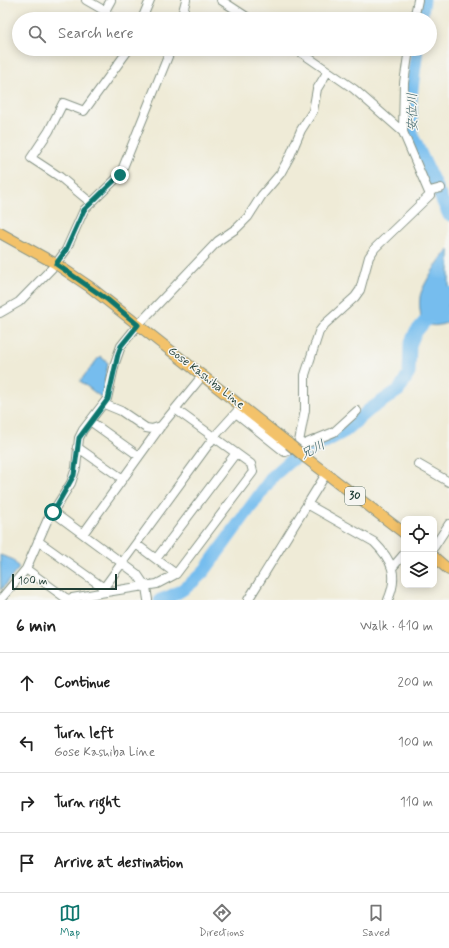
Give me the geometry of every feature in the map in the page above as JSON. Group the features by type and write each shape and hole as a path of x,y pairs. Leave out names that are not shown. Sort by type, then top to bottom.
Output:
{"main road":[{"name":"Gose Kashiba Line","path":"0,233 56,264 108,300 203,375 239,410 294,446 326,474 401,531"},
{"path":"437,560 449,570"}],"street":[{"path":"86,0 104,11 111,0"},
{"path":"145,12 150,0"},
{"path":"183,12 186,0"},
{"path":"221,0 239,12"},
{"path":"415,12 418,0"},
{"path":"90,202 55,172 31,158 49,131 63,103 84,111 124,56"},
{"path":"0,313 19,302 56,264 66,250 78,220 90,202 115,181 123,169 168,56"},
{"path":"294,446 305,410 306,371 319,332 325,324 360,290 369,257 375,248 428,199 430,191 403,132 354,89 306,56"},
{"path":"403,132 404,83 408,56"},
{"path":"0,600 26,569 47,520 74,475 79,438 90,421 104,404 110,392 121,346 138,325 218,241 243,223 275,180 290,156 301,130 313,111 318,89 328,71"},
{"path":"430,191 441,188"},
{"path":"83,534 161,426 203,375"},
{"path":"104,404 121,411 146,428 152,429 161,426"},
{"path":"26,569 67,599 102,591 147,593 176,574 253,472 251,464 175,409"},
{"path":"102,591 214,437 239,410"},
{"path":"294,446 334,432 357,411"},
{"path":"90,421 139,456"},
{"path":"77,447 123,479"},
{"path":"156,559 236,453"},
{"path":"418,464 449,482"},
{"path":"248,600 326,474"},
{"path":"307,504 374,542 385,554 395,576 389,600"},
{"path":"53,512 137,574 147,593"},
{"path":"437,542 449,524"},
{"path":"38,540 102,591"},
{"path":"136,544 176,574"},
{"path":"392,568 401,558"}],"water":[{"path":"449,249 449,322 438,325 429,325 422,321 421,318 421,292 432,272"},
{"path":"100,356 108,363 102,398 80,381"},
{"path":"0,555 12,559 19,568 1,590"}],"waterway":[{"name":"安位川","path":"422,12 424,0"},
{"name":"安位川","path":"416,56 411,97 411,133 449,215"},
{"name":"兄川","path":"160,600 167,598 184,588 205,570 273,476 290,461 345,431 369,410 399,390 409,373 410,345 415,333 449,293"}],"route":[{"path":"53,512 71,483 74,475 79,438 83,430 108,399 112,375 121,346 138,325 108,300 56,264 66,250 78,220 84,210 90,202 120,175"}]}
